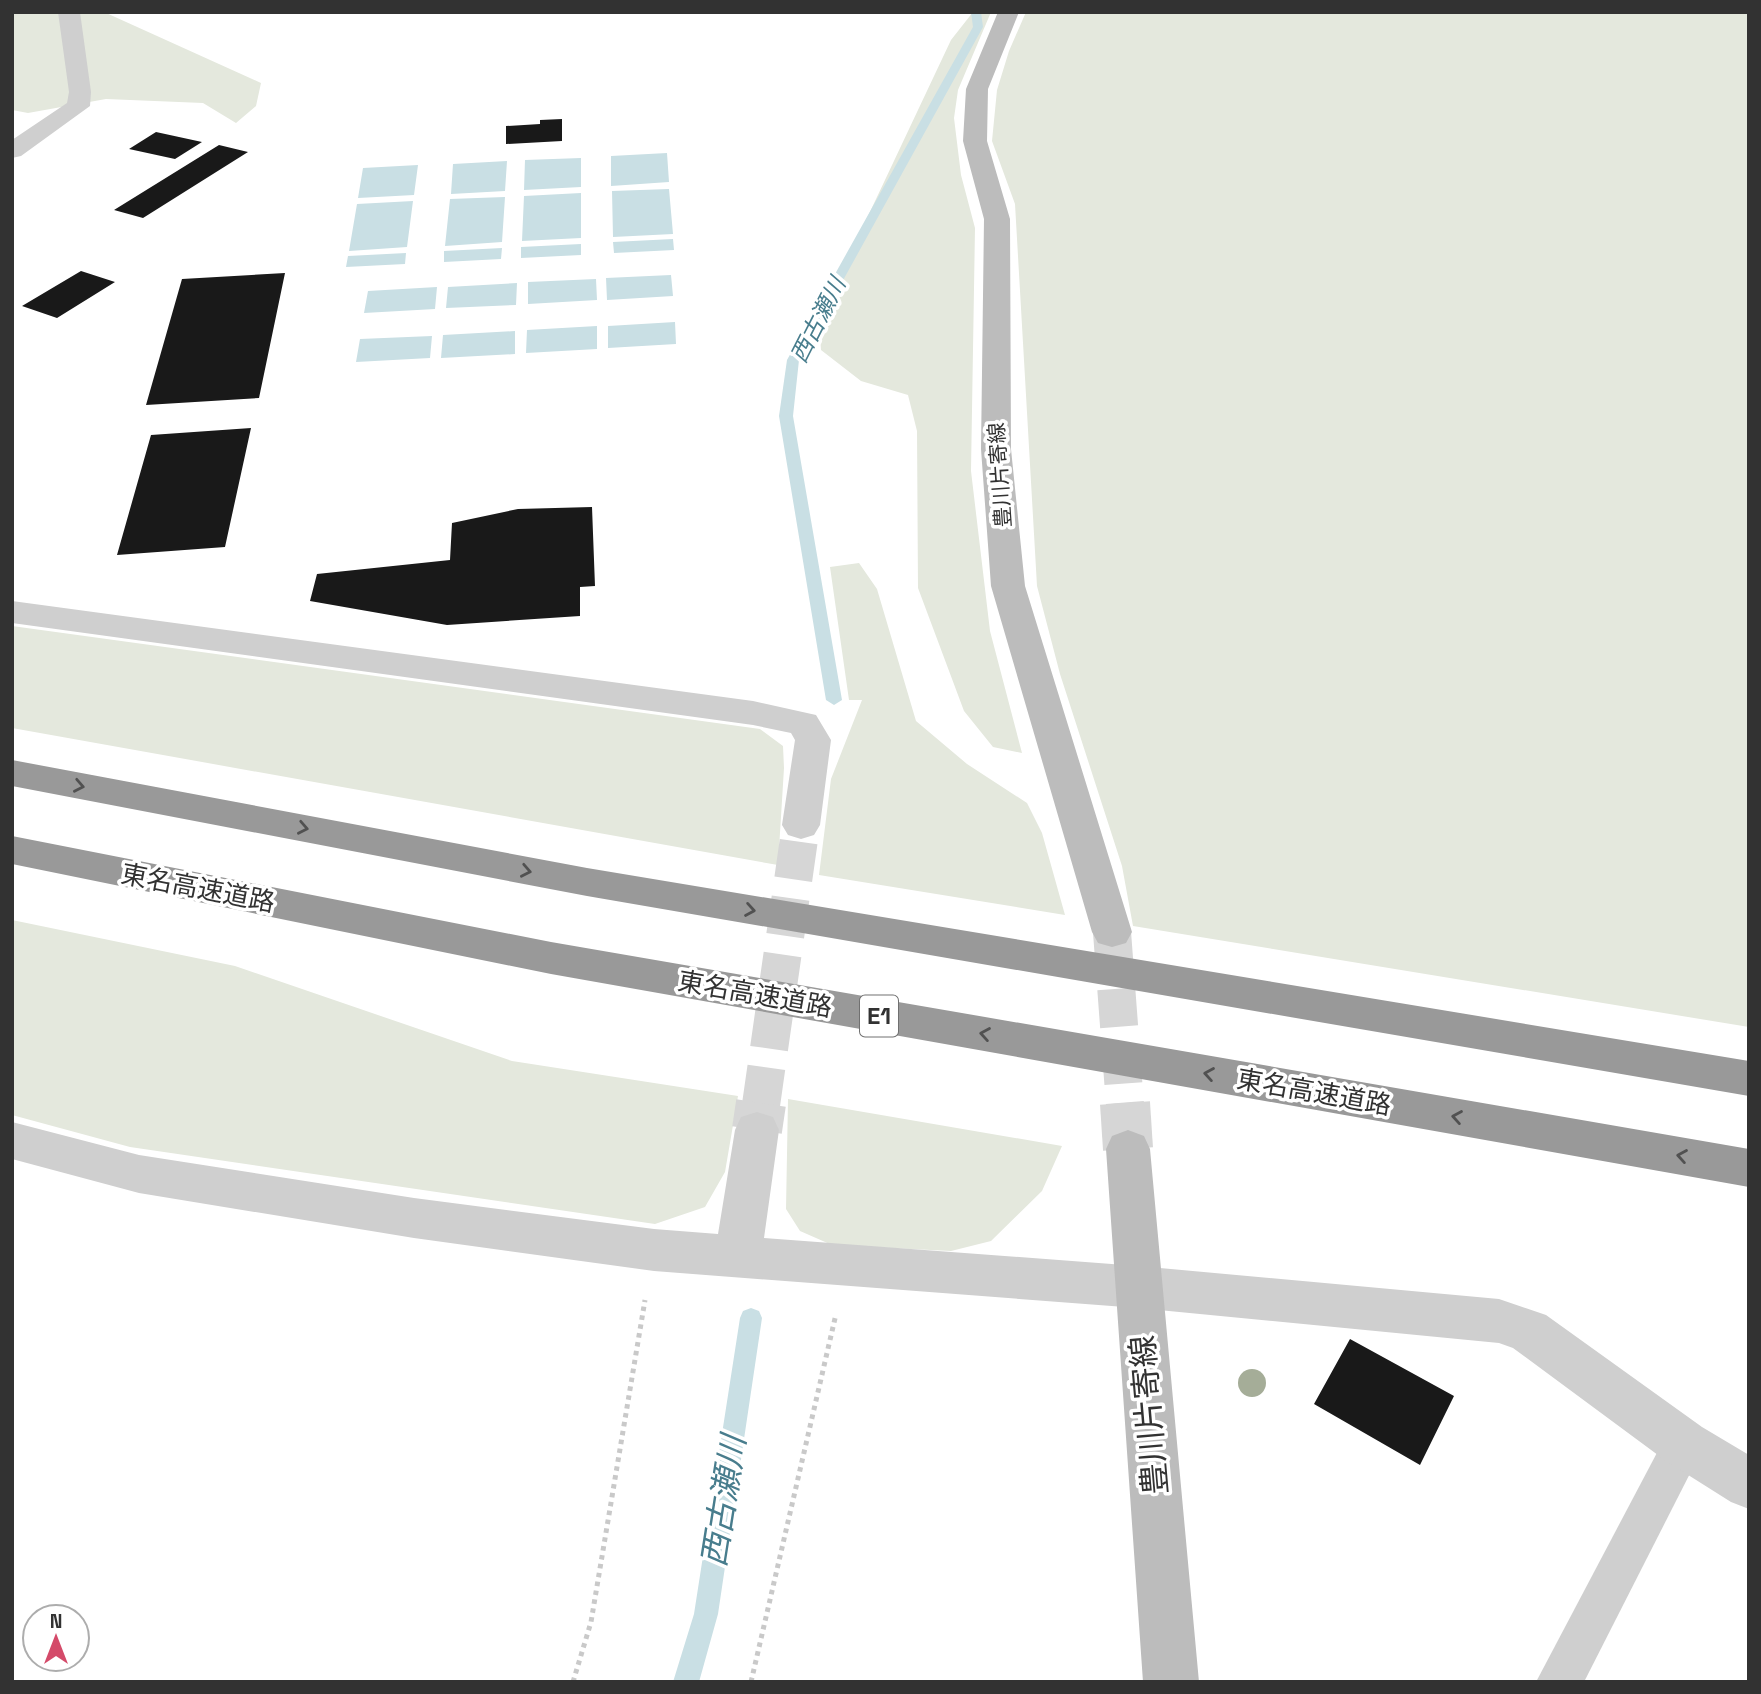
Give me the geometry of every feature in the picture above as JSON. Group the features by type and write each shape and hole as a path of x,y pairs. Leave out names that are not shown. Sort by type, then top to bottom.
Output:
{"highway":[{"path":"12,773 587,882 1749,1079"},
{"name":"東名高速道路","path":"12,850 551,958 1749,1168"}],"main road":[{"name":"豊川片寄線","path":"1009,12 977,89 975,141 997,219 996,449 1009,586 1029,663 1112,932"},
{"name":"豊川片寄線","path":"1128,1149 1171,1682"}],"street":[{"path":"12,151 78,106 80,92 69,12"},
{"path":"12,612 753,713 803,724 813,740 801,825"},
{"path":"738,1257 757,1130"},
{"path":"12,1140 139,1174 414,1218 654,1250 1138,1287 1499,1321 1529,1331 1684,1444 1749,1484"}],"lane":[{"path":"1559,1682 1684,1444"}],"path":[{"path":"573,1682 591,1622 654,1250"},
{"path":"751,1682 817,1402 846,1265"}],"shaded area":[{"path":"12,12 104,12 261,83 256,106 236,123 203,103 106,99 28,113 12,110"},
{"path":"973,12 991,12 958,90 954,118 961,175 975,228 971,471 990,631 1022,753 993,747 964,711 918,588 917,431 908,395 861,381 821,350 819,320 951,40"},
{"path":"1026,12 1749,12 1749,1027 1133,926 1122,866 1060,674 1037,586 1015,204 992,141 997,90 1009,51"},
{"path":"667,153 669,182 611,186 611,156"},
{"path":"581,158 581,187 524,190 525,160"},
{"path":"507,161 505,191 451,194 453,164"},
{"path":"418,165 414,195 358,198 363,168"},
{"path":"669,189 673,234 613,237 612,191"},
{"path":"581,193 581,238 522,241 524,196"},
{"path":"505,197 502,242 445,246 450,199"},
{"path":"413,201 407,247 349,251 357,204"},
{"path":"673,239 674,250 614,253 613,242"},
{"path":"581,244 581,255 521,258 521,247"},
{"path":"502,248 501,259 444,262 444,251"},
{"path":"406,253 405,264 346,267 348,256"},
{"path":"671,275 673,296 607,300 606,278"},
{"path":"596,279 597,300 528,304 528,282"},
{"path":"517,283 516,305 446,308 448,287"},
{"path":"437,287 435,309 364,313 368,291"},
{"path":"675,322 676,344 608,348 608,326"},
{"path":"597,326 597,349 526,353 527,330"},
{"path":"515,331 515,354 441,358 443,335"},
{"path":"432,336 430,358 356,362 360,339"},
{"path":"859,563 877,589 916,721 967,764 1027,803 1042,833 1065,915 819,875 831,779 862,700 849,700 830,567"},
{"path":"12,626 760,729 783,746 778,865 12,728"},
{"path":"12,920 235,966 512,1061 738,1096 725,1172 705,1207 655,1224 130,1147 12,1115"},
{"path":"788,1099 1062,1146 1042,1191 991,1241 951,1251 832,1245 800,1231 786,1209"}],"building":[{"path":"562,119 562,141 506,144 506,126 540,124 540,120"},
{"path":"156,132 202,142 175,159 129,149"},
{"path":"219,145 248,152 143,218 114,210"},
{"path":"81,271 115,282 57,318 22,306"},
{"path":"285,273 259,398 146,405 182,279"},
{"path":"251,428 225,547 117,555 151,435"},
{"path":"592,507 595,586 580,587 580,616 447,625 310,601 317,574 450,560 452,523 518,509"},
{"path":"1350,1339 1454,1396 1420,1465 1314,1404"}],"waterway":[{"name":"西古瀬川","path":"834,700 786,416 793,360 978,27 976,12"},
{"name":"西古瀬川","path":"686,1682 706,1614 751,1318"}],"tunnel":[{"path":"761,1105 801,825"},
{"path":"1112,932 1125,1105"},
{"path":"757,1130 761,1103"},
{"path":"1125,1103 1128,1149"}]}
